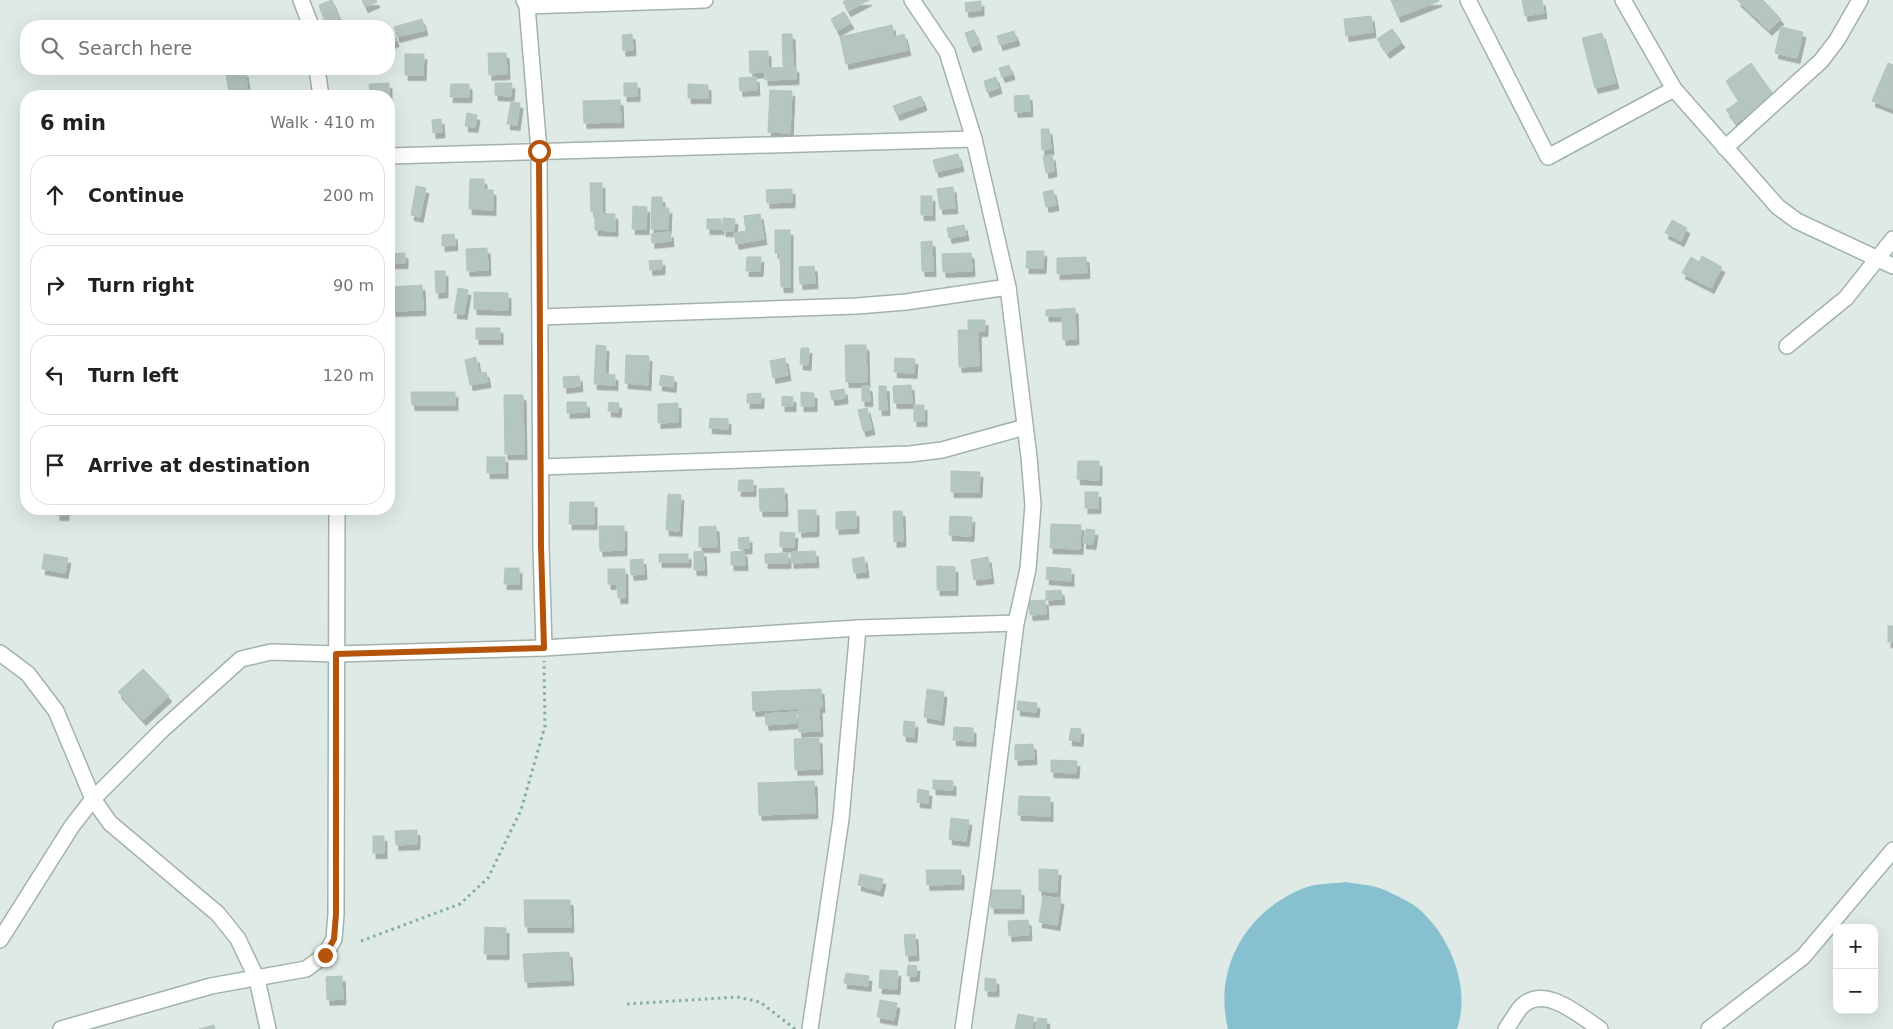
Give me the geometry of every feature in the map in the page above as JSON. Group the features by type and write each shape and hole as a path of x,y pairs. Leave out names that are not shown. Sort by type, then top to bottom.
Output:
{"street":[{"path":"301,0 309,20"},
{"path":"544,648 539,151 525,3 705,0"},
{"path":"912,0 947,52 974,139 1008,287 1033,505 1028,569 1016,623 986,867 963,1029"},
{"path":"1468,0 1548,157 1674,89"},
{"path":"1623,0 1674,89 1778,207 1797,221 1893,266"},
{"path":"1725,148 1821,61 1837,40 1860,0"},
{"path":"318,75 319,90"},
{"path":"395,156 974,139"},
{"path":"1787,346 1846,298 1893,239"},
{"path":"540,317 857,306 906,302 1008,287"},
{"path":"541,467 910,454 942,450 1025,427"},
{"path":"61,1029 211,986 306,969 325,955 334,939 336,914 337,515"},
{"path":"0,940 72,826 93,798 162,730 241,659 271,652 336,654 544,648 858,628 1016,623"},
{"path":"810,1029 841,819 858,628"},
{"path":"0,653 28,674 56,711 93,798 110,823 218,914 238,939 257,979 268,1029"},
{"path":"1709,1029 1803,957 1893,850"},
{"path":"1506,1029 1522,1006 1536,998 1550,999 1600,1029"}],"path":[{"path":"361,941 460,904 488,878 521,810 545,726 544,648"},
{"path":"627,1004 737,997 760,1002 795,1029"}],"water":[{"path":"1345,882 1372,886 1387,891 1416,907 1431,921 1449,949 1460,981 1461,1013 1457,1029 1228,1029 1225,984 1230,964 1239,944 1251,927 1266,911 1283,898 1309,886"}],"building":[{"path":"332,0 340,20 324,20 319,5"},
{"path":"362,0 376,0 377,2 365,7"},
{"path":"846,0 869,0 848,11 843,2"},
{"path":"1391,0 1439,0 1439,1 1398,17"},
{"path":"1522,0 1542,0 1544,13 1525,16"},
{"path":"1737,0 1763,0 1781,19 1769,30"},
{"path":"981,1 981,10 966,12 965,3"},
{"path":"844,12 851,23 837,31 831,19"},
{"path":"1371,16 1373,32 1346,36 1344,19"},
{"path":"422,19 425,30 397,37 395,27"},
{"path":"892,25 894,37 904,34 908,50 846,64 840,37"},
{"path":"1781,27 1803,32 1797,58 1775,53"},
{"path":"1392,29 1402,42 1387,53 1377,39"},
{"path":"974,30 979,44 970,47 965,33"},
{"path":"1014,31 1017,40 1000,45 997,36"},
{"path":"1602,33 1616,83 1595,88 1582,38"},
{"path":"632,34 633,50 623,51 622,35"},
{"path":"782,34 792,34 793,66 783,66"},
{"path":"749,51 768,51 768,68 796,67 796,79 765,80 765,72 750,73"},
{"path":"488,53 506,53 507,74 489,75"},
{"path":"405,54 424,54 423,75 405,75"},
{"path":"1751,63 1775,97 1736,123 1726,110 1739,101 1726,81"},
{"path":"1888,63 1893,65 1893,109 1872,101"},
{"path":"1009,65 1012,74 1002,77 999,68"},
{"path":"226,75 246,75 248,90 228,90"},
{"path":"756,77 757,90 740,91 739,78"},
{"path":"996,77 999,88 987,92 984,81"},
{"path":"389,83 389,90 370,90 369,84"},
{"path":"495,83 512,83 511,96 495,95"},
{"path":"624,83 637,83 637,96 624,96"},
{"path":"451,84 469,84 469,97 450,97"},
{"path":"688,84 708,85 708,98 688,98"},
{"path":"770,90 792,91 790,133 768,132"},
{"path":"1029,95 1030,111 1015,112 1014,96"},
{"path":"921,96 924,105 897,115 893,106"},
{"path":"620,100 621,122 584,123 583,101"},
{"path":"511,102 520,103 517,125 507,124"},
{"path":"467,113 477,115 475,127 465,126"},
{"path":"441,119 442,132 433,133 432,120"},
{"path":"1041,129 1049,129 1051,149 1042,150"},
{"path":"958,154 961,166 936,172 933,160"},
{"path":"1052,155 1054,171 1046,173 1043,156"},
{"path":"470,179 484,179 484,190 493,190 493,210 469,209"},
{"path":"590,183 602,183 602,212 591,212"},
{"path":"416,186 426,188 420,217 411,215"},
{"path":"953,187 955,208 940,209 937,189"},
{"path":"792,189 792,202 767,203 766,190"},
{"path":"1053,190 1056,205 1046,207 1043,192"},
{"path":"921,196 932,196 932,215 921,215"},
{"path":"652,197 662,197 662,208 669,208 668,229 651,229"},
{"path":"633,206 647,207 646,229 632,229"},
{"path":"595,213 615,214 615,231 595,230"},
{"path":"760,214 764,239 736,244 734,233 746,231 744,216"},
{"path":"723,218 735,219 734,231 723,231"},
{"path":"707,219 721,219 721,229 707,229"},
{"path":"1672,220 1687,228 1681,241 1665,233"},
{"path":"964,225 966,235 949,238 947,228"},
{"path":"775,230 790,230 790,287 781,287 780,253 775,253"},
{"path":"670,232 671,241 652,243 651,234"},
{"path":"454,234 455,245 442,246 442,235"},
{"path":"932,241 933,271 922,271 921,242"},
{"path":"487,248 488,270 467,271 466,249"},
{"path":"1027,251 1044,251 1043,268 1026,268"},
{"path":"405,253 405,263 395,263 395,254"},
{"path":"971,253 972,271 943,272 942,254"},
{"path":"1702,256 1722,267 1711,288 1682,273 1691,257 1699,262"},
{"path":"747,257 761,257 760,271 746,271"},
{"path":"1086,257 1087,273 1057,274 1057,258"},
{"path":"662,260 662,269 650,270 649,261"},
{"path":"814,266 815,283 800,284 799,267"},
{"path":"435,271 445,271 445,292 436,293"},
{"path":"422,285 423,310 395,311 395,287"},
{"path":"458,288 468,290 464,314 454,313"},
{"path":"474,292 508,293 508,310 474,309"},
{"path":"1075,308 1076,339 1063,340 1062,316 1046,316 1046,310"},
{"path":"968,320 985,320 985,331 978,331 979,366 959,367 958,330 968,330"},
{"path":"476,328 500,328 500,339 476,339"},
{"path":"596,345 606,346 605,374 615,375 615,385 594,384"},
{"path":"845,345 866,345 867,382 846,382"},
{"path":"801,348 809,348 808,365 800,364"},
{"path":"626,355 649,356 648,385 625,383"},
{"path":"476,357 479,373 486,372 488,382 470,385 465,360"},
{"path":"785,358 788,375 773,378 770,361"},
{"path":"895,358 915,359 914,373 894,372"},
{"path":"661,375 674,377 673,387 659,385"},
{"path":"579,376 580,386 564,388 563,377"},
{"path":"911,385 912,403 894,403 893,386"},
{"path":"862,386 869,386 870,401 862,401"},
{"path":"879,386 886,386 887,410 879,410"},
{"path":"844,389 845,398 832,400 830,391"},
{"path":"411,392 455,392 455,405 412,405"},
{"path":"801,392 814,393 814,406 801,406"},
{"path":"761,393 761,403 747,403 747,394"},
{"path":"504,395 523,395 524,454 505,454"},
{"path":"782,396 793,397 793,406 782,406"},
{"path":"567,402 586,402 587,412 567,413"},
{"path":"609,402 619,403 618,412 608,411"},
{"path":"678,403 678,422 658,423 658,404"},
{"path":"914,405 924,405 924,421 914,421"},
{"path":"867,408 872,429 863,431 858,410"},
{"path":"710,418 728,419 728,429 709,428"},
{"path":"487,457 505,457 505,473 487,473"},
{"path":"1078,461 1099,461 1099,480 1077,479"},
{"path":"951,471 980,472 979,492 951,492"},
{"path":"739,480 753,480 753,491 738,491"},
{"path":"784,488 785,511 760,511 759,489"},
{"path":"1085,492 1098,492 1098,508 1085,508"},
{"path":"668,494 681,495 679,531 666,530"},
{"path":"570,502 594,502 594,524 569,524"},
{"path":"798,510 816,510 816,531 799,532"},
{"path":"856,511 856,528 836,529 836,512"},
{"path":"893,511 902,511 903,541 894,542"},
{"path":"950,516 972,517 971,536 949,535"},
{"path":"1051,524 1081,525 1080,549 1050,548"},
{"path":"599,526 624,526 624,550 600,551"},
{"path":"716,526 717,547 699,547 699,527"},
{"path":"1086,529 1095,530 1093,544 1083,543"},
{"path":"780,532 795,533 794,547 780,547"},
{"path":"749,537 749,548 739,549 738,538"},
{"path":"703,551 704,570 694,570 694,552"},
{"path":"744,551 745,565 731,565 731,552"},
{"path":"815,551 816,562 791,563 791,552"},
{"path":"788,553 788,563 765,563 765,554"},
{"path":"44,554 68,558 65,573 42,569"},
{"path":"659,554 688,554 688,562 659,562"},
{"path":"864,557 866,572 854,573 852,559"},
{"path":"988,557 991,578 974,580 971,560"},
{"path":"643,559 644,574 631,575 630,560"},
{"path":"937,566 955,567 955,590 937,590"},
{"path":"1047,567 1071,569 1071,581 1046,579"},
{"path":"505,568 519,568 519,584 504,584"},
{"path":"608,569 625,569 625,598 618,598 617,584 608,584"},
{"path":"1061,590 1062,599 1046,600 1046,591"},
{"path":"1045,600 1046,614 1030,615 1029,601"},
{"path":"1888,626 1893,626 1893,642 1888,642"},
{"path":"143,669 169,696 143,720 118,692"},
{"path":"821,689 822,707 753,711 752,692"},
{"path":"927,689 944,692 941,720 924,717"},
{"path":"1018,701 1037,703 1036,712 1017,710"},
{"path":"798,708 819,708 820,731 799,732"},
{"path":"796,712 797,723 766,725 765,714"},
{"path":"904,721 915,722 914,737 903,736"},
{"path":"954,727 973,728 973,741 953,740"},
{"path":"1071,728 1081,729 1080,741 1069,740"},
{"path":"819,738 820,769 795,770 794,739"},
{"path":"1033,744 1034,759 1015,760 1015,745"},
{"path":"1051,760 1077,761 1076,773 1051,772"},
{"path":"933,780 953,781 953,790 933,789"},
{"path":"814,781 815,813 759,815 758,783"},
{"path":"918,789 929,791 928,803 917,802"},
{"path":"1019,796 1050,797 1050,816 1018,815"},
{"path":"951,818 969,820 966,841 949,839"},
{"path":"417,830 417,844 396,845 395,831"},
{"path":"373,836 384,836 384,853 373,853"},
{"path":"1039,869 1058,870 1057,892 1039,891"},
{"path":"926,870 961,870 961,884 927,885"},
{"path":"860,874 883,879 880,891 858,885"},
{"path":"991,890 1021,890 1021,908 991,908"},
{"path":"1043,896 1061,899 1057,925 1039,922"},
{"path":"524,900 570,900 571,927 525,927"},
{"path":"1028,920 1029,935 1009,936 1008,921"},
{"path":"485,927 506,928 506,954 484,954"},
{"path":"915,934 916,955 906,956 904,935"},
{"path":"569,952 571,980 525,982 523,954"},
{"path":"908,965 917,966 916,976 907,976"},
{"path":"880,970 898,971 897,989 879,988"},
{"path":"846,973 869,976 868,986 844,983"},
{"path":"342,976 343,999 327,1000 326,977"},
{"path":"985,978 996,979 996,991 985,991"},
{"path":"880,1000 897,1003 894,1020 877,1017"},
{"path":"1018,1014 1034,1017 1032,1029 1015,1029"},
{"path":"1037,1018 1047,1019 1046,1029 1036,1029"},
{"path":"214,1025 215,1029 199,1029"}],"route":[{"path":"325,955 334,939 336,914 336,654 544,648 541,546 539,151"}]}
